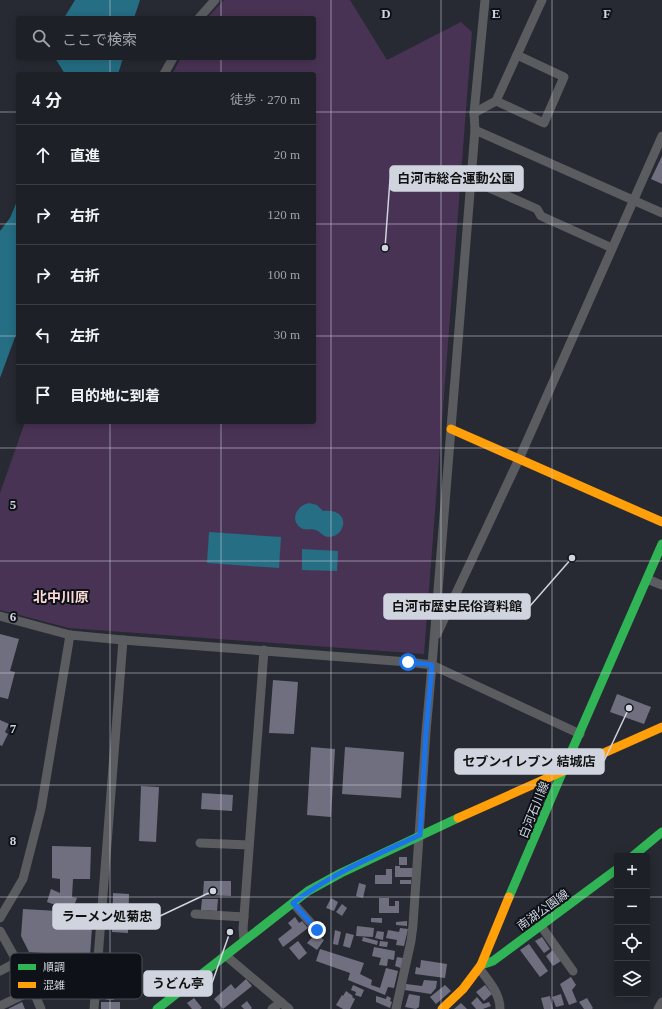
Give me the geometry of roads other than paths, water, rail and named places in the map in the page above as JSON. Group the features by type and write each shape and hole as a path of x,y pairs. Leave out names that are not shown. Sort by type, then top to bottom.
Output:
{"street":[{"path":"201,16 215,0"},
{"path":"396,1009 411,940 420,835 426,732 475,130 474,113 485,0"},
{"path":"474,113 496,101 542,0"},
{"path":"496,101 544,123 564,77 517,55"},
{"path":"165,72 172,60"},
{"path":"475,130 662,213"},
{"path":"434,640 520,459 662,136"},
{"path":"471,180 537,209 541,216 612,248"},
{"path":"451,428 662,522"},
{"name":"白河石川線","path":"442,1009 451,1002 470,982 480,967 562,773 662,544"},
{"path":"647,579 662,585"},
{"path":"0,616 70,635 432,665 580,734"},
{"path":"0,918 23,879 41,809 70,635"},
{"path":"98,953 122,640"},
{"path":"244,940 243,929 264,650"},
{"path":"157,1009 308,891 341,873 420,835 562,773 662,727"},
{"path":"637,853 662,832"},
{"path":"200,843 249,845"},
{"name":"南湖公園線","path":"480,967 493,961 614,870"},
{"path":"293,903 317,930"},
{"path":"195,914 244,917"},
{"path":"541,926 573,971"},
{"path":"0,931 12,953"},
{"path":"225,955 289,1009"},
{"path":"0,971 10,966"},
{"path":"480,967 498,996 500,1009"},
{"path":"0,1006 14,999"},
{"path":"37,999 41,1009"},
{"path":"94,1009 95,999"},
{"path":"272,1009 281,1002"},
{"path":"658,1009 662,1002"}],"water":[{"path":"75,0 140,0 135,16 65,16"},
{"path":"56,60 122,60 119,72 64,72"},
{"path":"16,204 16,334 0,378 0,231 10,218"},
{"path":"309,503 317,505 323,511 332,511 339,514 343,523 339,533 335,536 327,537 316,530 303,529 297,525 295,517 296,513 301,507"},
{"path":"209,532 281,537 279,568 207,563"},
{"path":"302,549 338,551 337,571 302,570"}],"place":[{"name":"白河市総合運動公園","path":"385,248"},
{"name":"白河市歴史民俗資料館","path":"572,558"},
{"name":"セブンイレブン 結城店","path":"629,708"},
{"name":"ラーメン処菊忠","path":"213,891"},
{"name":"うどん亭","path":"230,932"}],"district":[{"name":"北中川原","path":"61,597"}]}
